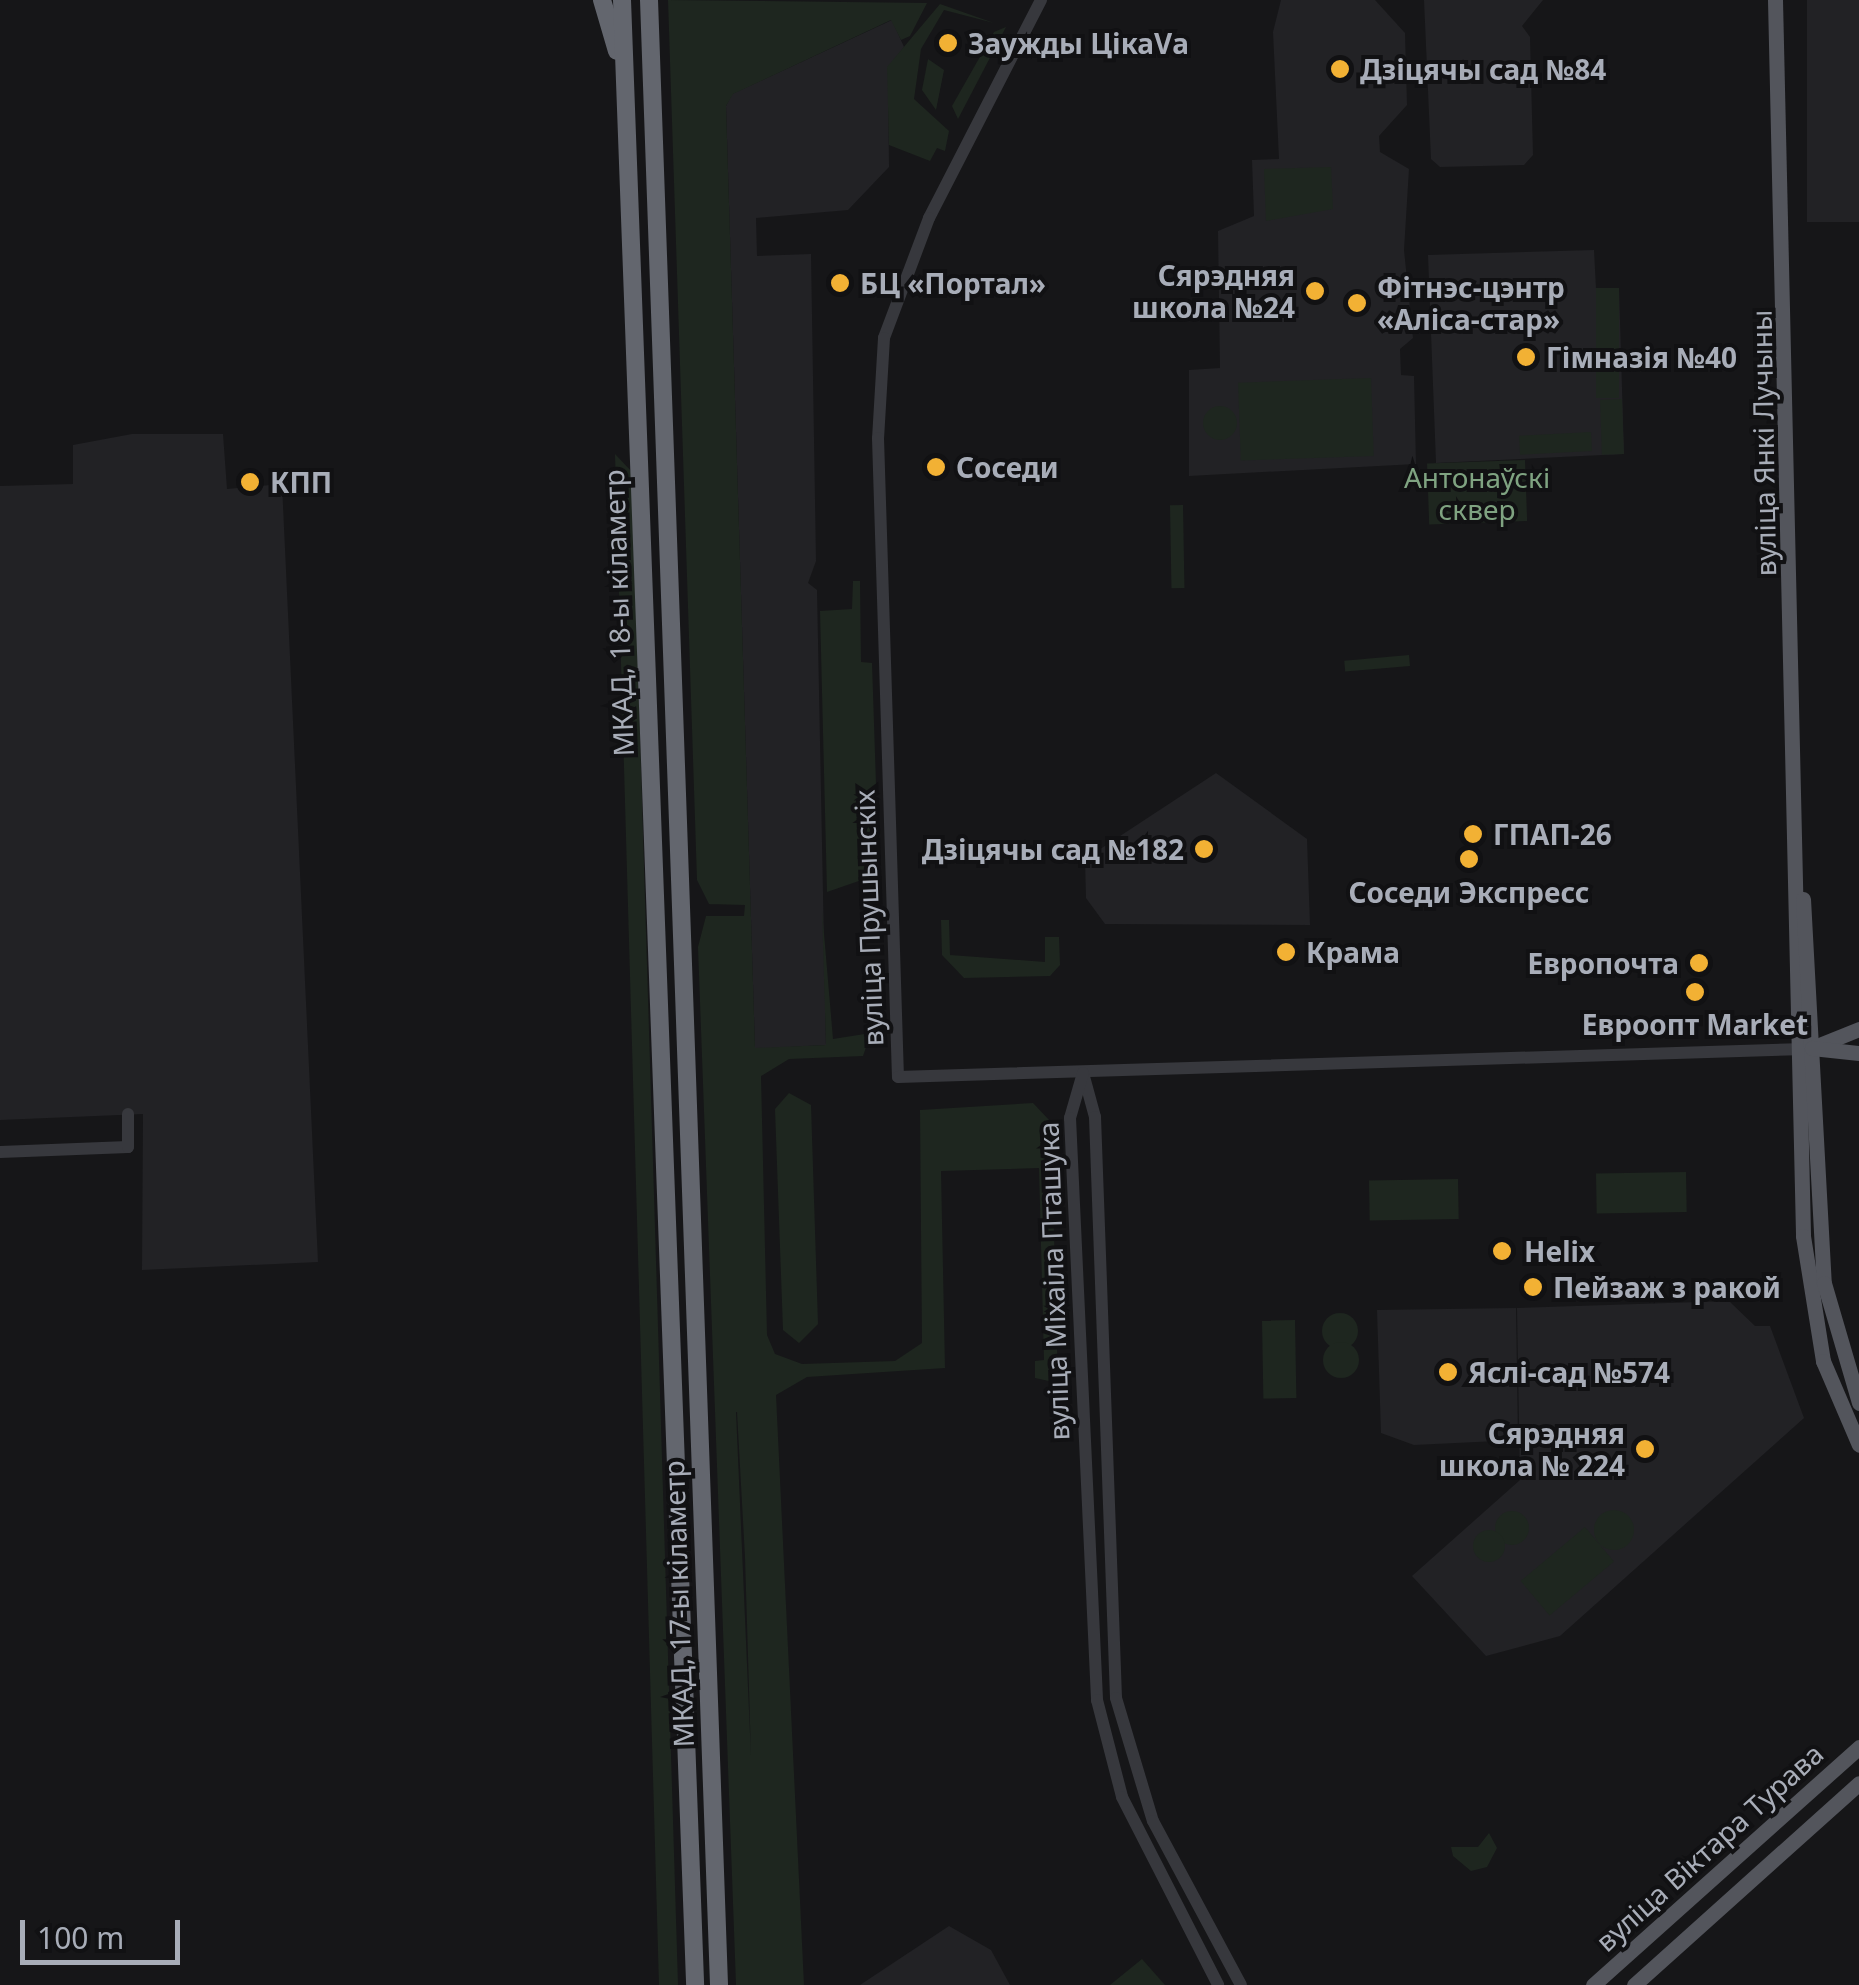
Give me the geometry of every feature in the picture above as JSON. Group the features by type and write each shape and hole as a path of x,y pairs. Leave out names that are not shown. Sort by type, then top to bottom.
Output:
{"highway":[{"path":"602,0 625,106"},
{"name":"МКАД, 18-ы кіламетр","path":"622,0 670,1224"},
{"name":"МКАД, 18-ы кіламетр","path":"649,0 692,1222"},
{"path":"650,42 661,0"},
{"name":"МКАД, 17-ы кіламетр","path":"692,1222 719,1985"},
{"name":"МКАД, 17-ы кіламетр","path":"670,1224 694,1985"}],"main road":[{"name":"вуліца Янкі Лучыны","path":"1775,0 1812,1312 1859,1445"},
{"path":"1805,1049 1859,1030"},
{"name":"вуліца Янкі Лучыны","path":"1805,1049 1824,1283 1859,1402"},
{"path":"1805,1049 1859,1054"},
{"name":"вуліца Віктара Турава","path":"1593,1985 1859,1746"},
{"name":"вуліца Віктара Турава","path":"1634,1985 1859,1783"}],"street":[{"name":"вуліца Прушынскіх","path":"1041,0 926,223 880,368 898,1077 1805,1049"},
{"name":"вуліца Міхаіла Пташука","path":"1083,1073 1070,1118 1096,1700 1122,1797 1218,1985"},
{"name":"вуліца Міхаіла Пташука","path":"1083,1073 1095,1117 1116,1698 1152,1822 1241,1985"},
{"path":"0,1152 128,1147 128,1114"}],"shaded area":[{"name":"Сярэдняя школа №24","path":"1281,0 1375,0 1405,33 1407,105 1379,136 1380,152 1409,169 1404,250 1413,338 1400,349 1401,375 1414,376 1416,464 1189,476 1189,370 1220,368 1218,231 1254,216 1252,160 1279,159 1273,32"},
{"path":"1424,0 1543,0 1522,26 1530,37 1533,155 1524,165 1440,167 1431,159"},
{"path":"1807,0 1859,0 1859,222 1807,222"},
{"path":"892,20 904,47 888,68 889,167 848,210 756,218 757,256 811,254 816,561 808,583 817,590 826,1045 755,1049 726,106 732,94"},
{"name":"Гімназія №40","path":"1594,250 1596,288 1619,288 1624,454 1436,463 1428,255"},
{"path":"132,434 223,434 227,489 282,484 318,1262 142,1270 143,1114 0,1120 0,486 73,484 73,445"},
{"name":"Дзіцячы сад №182","path":"1216,773 1307,839 1310,925 1105,924 1086,898 1085,859"},
{"name":"Сярэдняя школа № 224","path":"1729,1301 1755,1326 1770,1326 1804,1418 1560,1636 1486,1656 1412,1576 1520,1480 1517,1308"},
{"name":"Яслі-сад №574","path":"1516,1308 1518,1440 1414,1445 1381,1433 1377,1310"},
{"path":"949,1926 991,1950 1010,1985 860,1985"}],"green space":[{"path":"668,0 927,3 910,36 901,40 891,20 733,94 726,106 755,1048 826,1045 822,910 833,1039 871,1033 863,1056 789,1059 761,1076 767,1335 775,1354 802,1364 895,1361 922,1343 920,1110 1033,1103 1051,1122 1058,1383 1035,1378 1035,1361 1044,1360 1039,1168 941,1171 945,1368 807,1377 776,1395 804,1985 736,1985 698,947 706,916 744,916 745,905 709,904 697,880","holes":["736,1412 745,1557 751,1756"]},
{"path":"940,4 994,23 944,10 921,49 914,99 949,131 945,151 937,148 930,161 889,145 887,67"},
{"path":"1006,27 958,119 952,106 994,32"},
{"path":"928,59 944,70 936,110 922,90"},
{"path":"1331,167 1333,209 1266,221 1264,169"},
{"path":"1596,288 1619,288 1619,398 1596,398"},
{"path":"1371,378 1374,456 1241,461 1238,383"},
{"path":"1622,399 1624,454 1602,455 1600,400"},
{"path":"1220,406 1232,411 1237,423 1232,435 1220,440 1208,435 1203,423 1208,411"},
{"path":"1591,432 1592,451 1520,455 1519,436"},
{"path":"615,454 632,472 678,1985 659,1985"},
{"name":"Антонаўскі сквер","path":"1525,460 1527,521 1429,524 1427,463"},
{"path":"1170,505 1183,505 1184,588 1171,588"},
{"path":"853,581 860,581 861,662 872,663 879,874 827,892 820,611 852,609"},
{"path":"1409,655 1410,666 1345,672 1344,661"},
{"path":"941,920 949,920 950,955 1045,962 1045,937 1059,937 1060,965 1050,976 964,978 942,955"},
{"path":"789,1093 811,1105 818,1324 799,1343 783,1330 775,1109"},
{"path":"1686,1172 1687,1212 1597,1214 1596,1174"},
{"path":"1458,1179 1459,1219 1370,1221 1369,1181"},
{"path":"1340,1313 1353,1318 1358,1331 1353,1344 1340,1349 1327,1344 1322,1331 1327,1318"},
{"path":"1295,1320 1296,1398 1263,1399 1262,1321"},
{"path":"1341,1342 1354,1347 1359,1360 1354,1373 1341,1378 1328,1373 1323,1360 1328,1347"},
{"path":"1614,1510 1628,1516 1634,1530 1628,1544 1614,1550 1600,1544 1594,1530 1600,1516"},
{"path":"1512,1511 1524,1516 1529,1528 1524,1540 1512,1545 1500,1540 1495,1528 1500,1516"},
{"path":"1585,1527 1614,1561 1550,1615 1521,1581"},
{"path":"1489,1530 1500,1535 1505,1546 1500,1557 1489,1562 1478,1557 1473,1546 1478,1535"},
{"path":"1489,1833 1497,1848 1487,1867 1471,1871 1453,1856 1451,1847 1478,1847"},
{"path":"1142,1959 1165,1985 1110,1985"}],"place":[{"name":"Заужды ЦікаVа","path":"948,43"},
{"name":"Дзіцячы сад №84","path":"1340,69"},
{"name":"БЦ «Портал»","path":"840,283"},
{"name":"Сярэдняя школа №24","path":"1315,291"},
{"name":"Фітнэс-цэнтр «Аліса-стар»","path":"1357,303"},
{"name":"Гімназія №40","path":"1526,357"},
{"name":"Соседи","path":"936,467"},
{"name":"КПП","path":"250,482"},
{"name":"ГПАП-26","path":"1473,834"},
{"name":"Дзіцячы сад №182","path":"1204,849"},
{"name":"Соседи Экспресс","path":"1469,859"},
{"name":"Крама","path":"1286,952"},
{"name":"Европочта","path":"1699,963"},
{"name":"Евроопт Market","path":"1695,992"},
{"name":"Helix","path":"1502,1251"},
{"name":"Пейзаж з ракой","path":"1533,1287"},
{"name":"Яслі-сад №574","path":"1448,1372"},
{"name":"Сярэдняя школа № 224","path":"1645,1449"}]}
